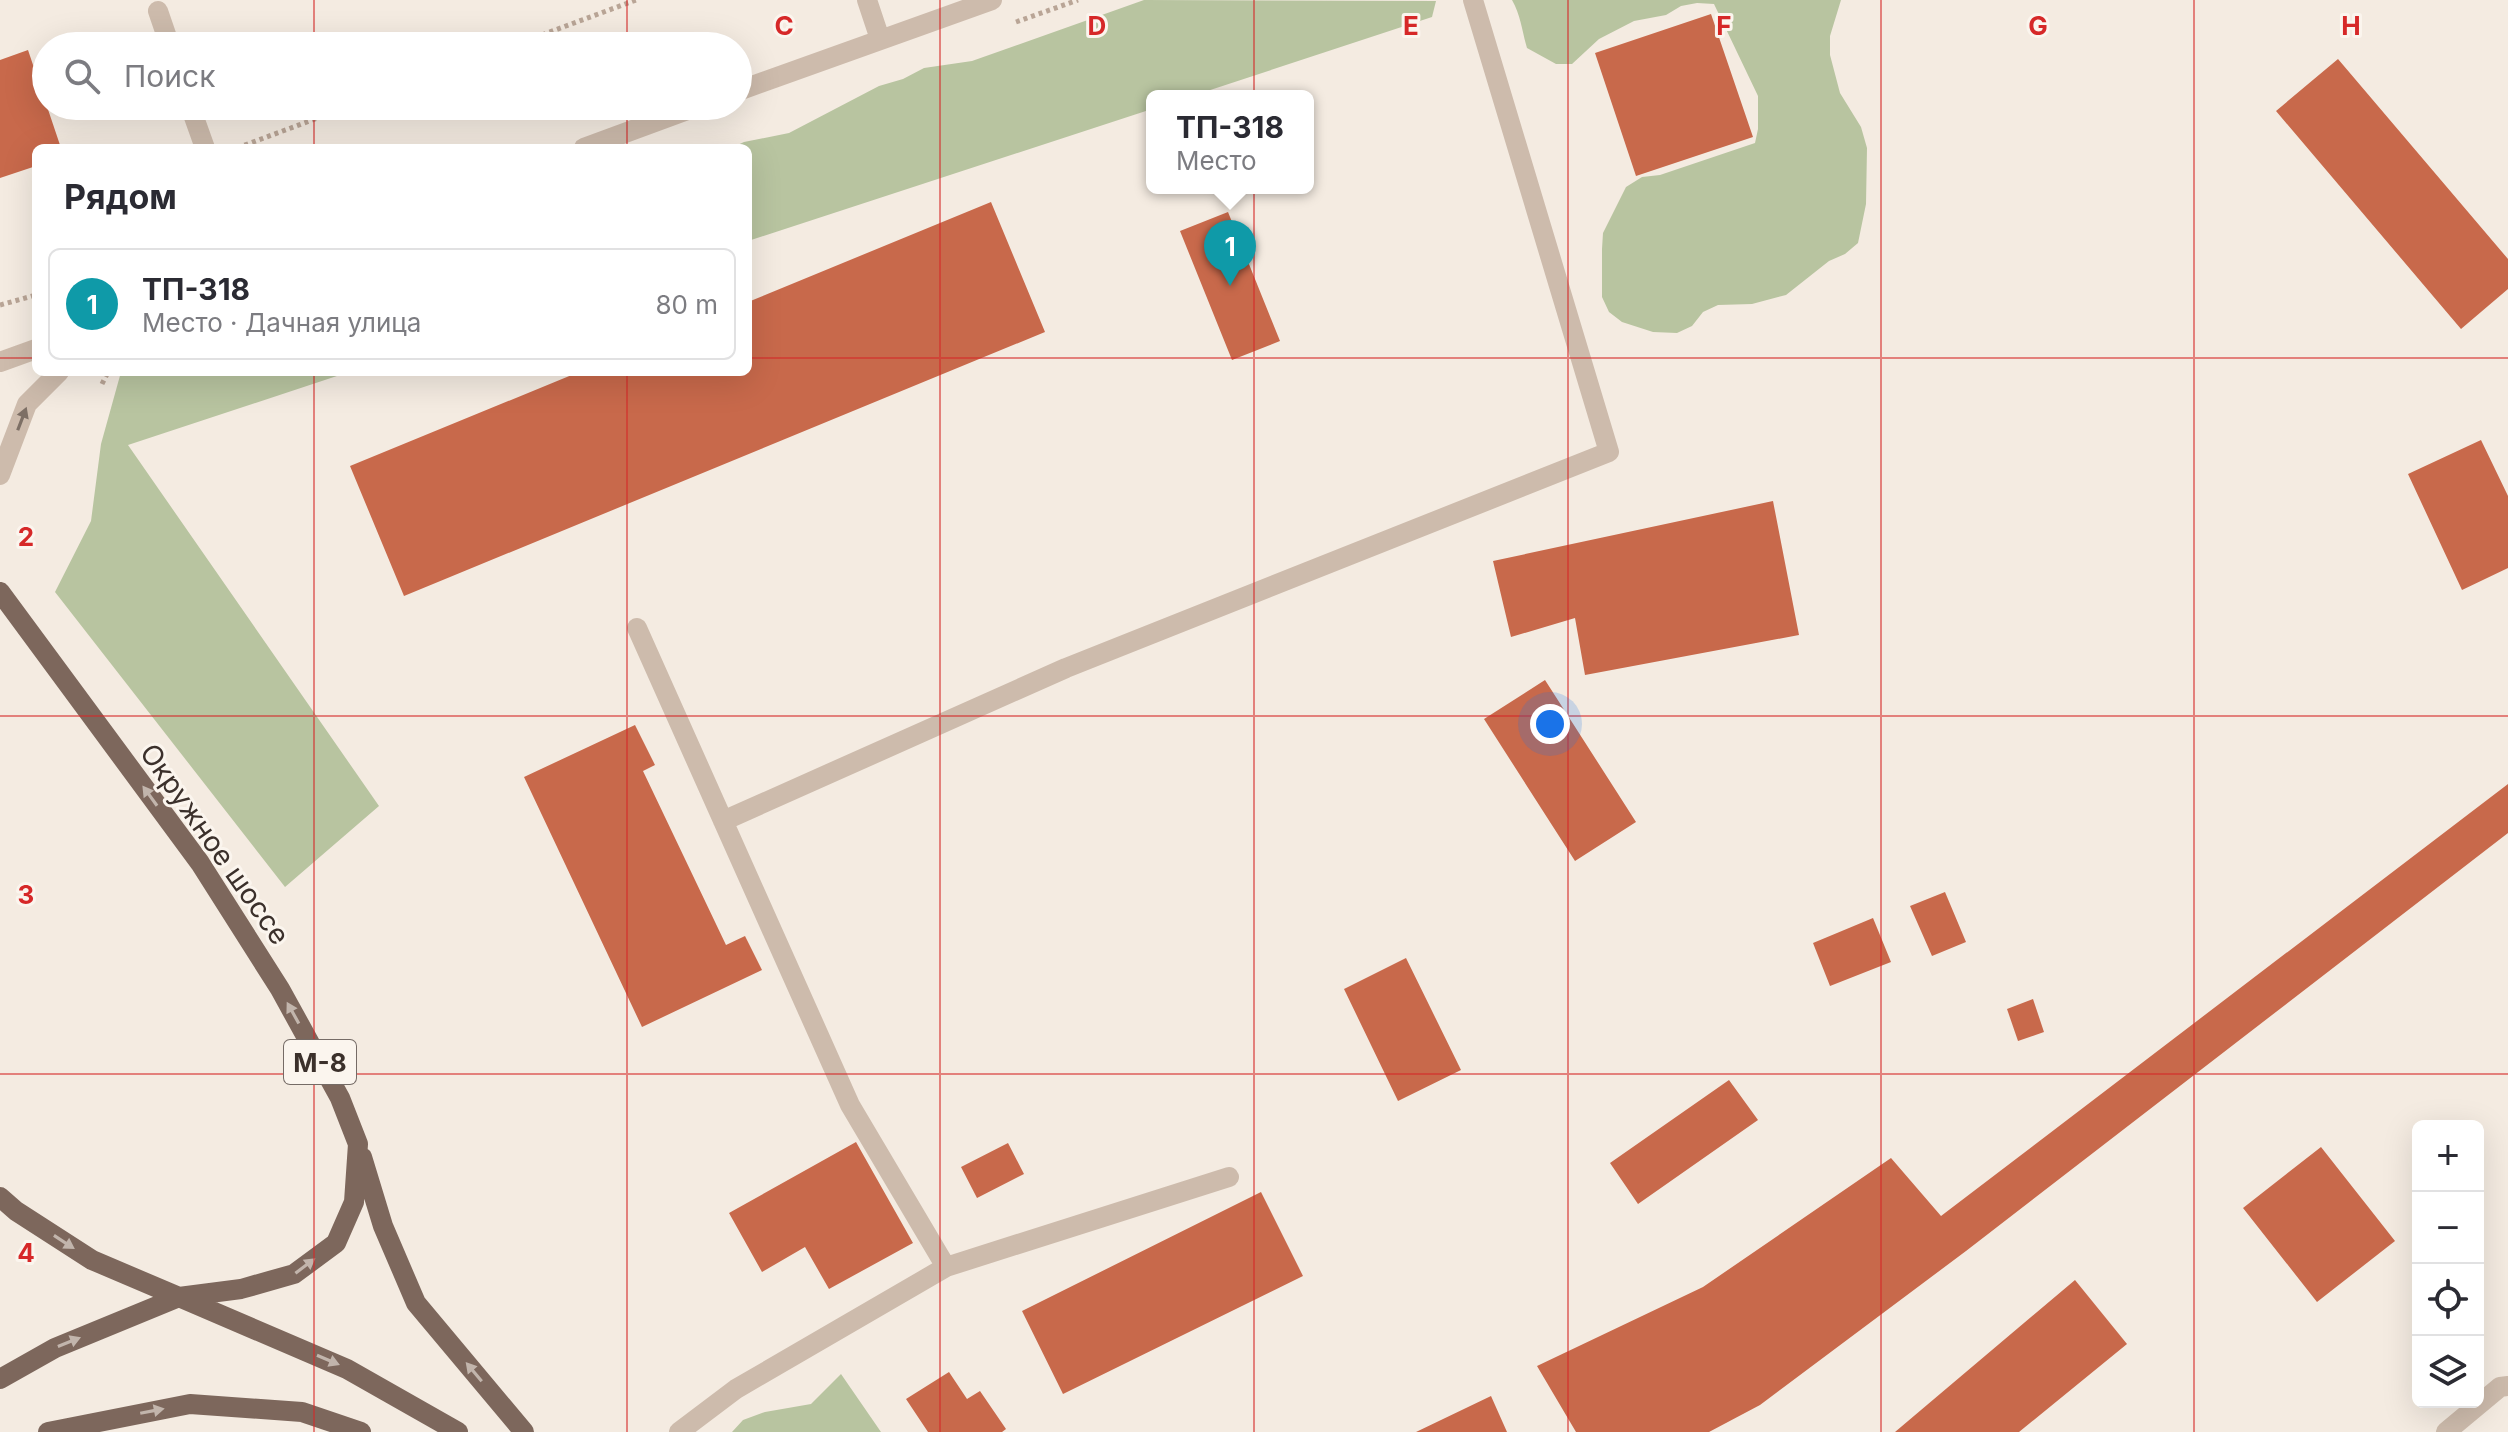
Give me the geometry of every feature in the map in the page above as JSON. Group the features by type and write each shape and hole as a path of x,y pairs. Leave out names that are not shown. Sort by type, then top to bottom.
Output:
{"main road":[{"name":"Окружное шоссе","path":"0,592 208,876 287,1003 340,1098 358,1144 383,1226 416,1303 524,1432"},
{"name":"Окружное шоссе","path":"179,1297 241,1289 294,1274 336,1243 354,1202 358,1144"},
{"path":"0,1197 16,1211 92,1260 347,1369 458,1432"},
{"name":"М-8","path":"0,1379 55,1348 179,1297"},
{"path":"48,1432 190,1404 302,1412 361,1432"}],"street":[{"path":"867,0 880,39"},
{"path":"752,86 992,0"},
{"path":"723,821 1066,668 1609,452 1473,0"},
{"path":"158,11 165,32"},
{"path":"195,120 204,144"},
{"path":"595,144 660,120"},
{"path":"0,362 32,350"},
{"path":"0,475 27,404 55,376"},
{"path":"637,628 850,1105 946,1267"},
{"path":"679,1432 736,1389 946,1267 1229,1177"},
{"path":"2446,1432 2505,1390"}],"path":[{"path":"550,32 636,0"},
{"path":"248,144 312,120"},
{"path":"0,305 32,296"},
{"path":"102,384 106,376"}],"green space":[{"path":"1144,0 1436,1 1432,17 1210,90 1146,90 1146,111 752,240 752,144 740,144 789,133 879,86 903,79 924,68 972,61"},
{"path":"1512,0 1841,0 1830,36 1830,55 1840,93 1861,127 1867,148 1866,204 1858,243 1786,295 1752,304 1718,305 1703,312 1692,326 1677,333 1653,332 1622,322 1609,312 1602,297 1602,249 1603,233 1626,187 1642,177 1660,175 1755,143 1758,96 1714,4 1681,6 1666,15 1634,21 1599,39 1572,64 1556,64 1527,48"},
{"path":"120,376 337,376 128,445 379,806 285,887 55,592 91,521 101,444"},
{"path":"841,1374 881,1432 732,1432 743,1420 765,1412 811,1404"}],"building":[{"path":"1711,14 1753,137 1636,176 1595,53"},
{"path":"28,50 32,62 32,120 52,120 60,144 32,144 32,167 0,178 0,60"},
{"path":"2338,59 2508,259 2508,289 2461,329 2276,111"},
{"path":"991,202 1045,332 404,596 350,466 569,376 752,376 752,300"},
{"path":"1228,212 1280,341 1232,360 1180,231"},
{"path":"2481,440 2508,496 2508,568 2462,590 2408,474"},
{"path":"1773,501 1799,635 1585,675 1575,618 1511,637 1493,561"},
{"path":"1545,680 1636,822 1575,861 1484,719"},
{"path":"635,725 655,765 643,771 726,945 745,936 762,970 642,1027 524,777"},
{"path":"2508,784 2508,833 1966,1251 1760,1405 1709,1432 1576,1432 1537,1366 1703,1287 1891,1158 1941,1216"},
{"path":"1945,892 1966,942 1932,956 1910,906"},
{"path":"1873,918 1891,962 1830,986 1813,943"},
{"path":"1406,958 1461,1070 1398,1101 1344,989"},
{"path":"2033,999 2044,1032 2018,1041 2007,1009"},
{"path":"1729,1080 1758,1120 1638,1204 1610,1163"},
{"path":"856,1142 913,1243 829,1289 805,1247 762,1272 729,1213"},
{"path":"1008,1143 1024,1174 977,1198 961,1167"},
{"path":"2321,1147 2395,1241 2317,1302 2243,1208"},
{"path":"1261,1192 1303,1276 1063,1394 1022,1311"},
{"path":"2075,1280 2127,1344 2019,1432 1895,1432"},
{"path":"949,1372 967,1399 980,1391 1006,1429 1002,1432 928,1432 906,1399"},
{"path":"1491,1396 1507,1432 1416,1432"}],"place":[{"name":"ТП-318","path":"1230,286"}]}
